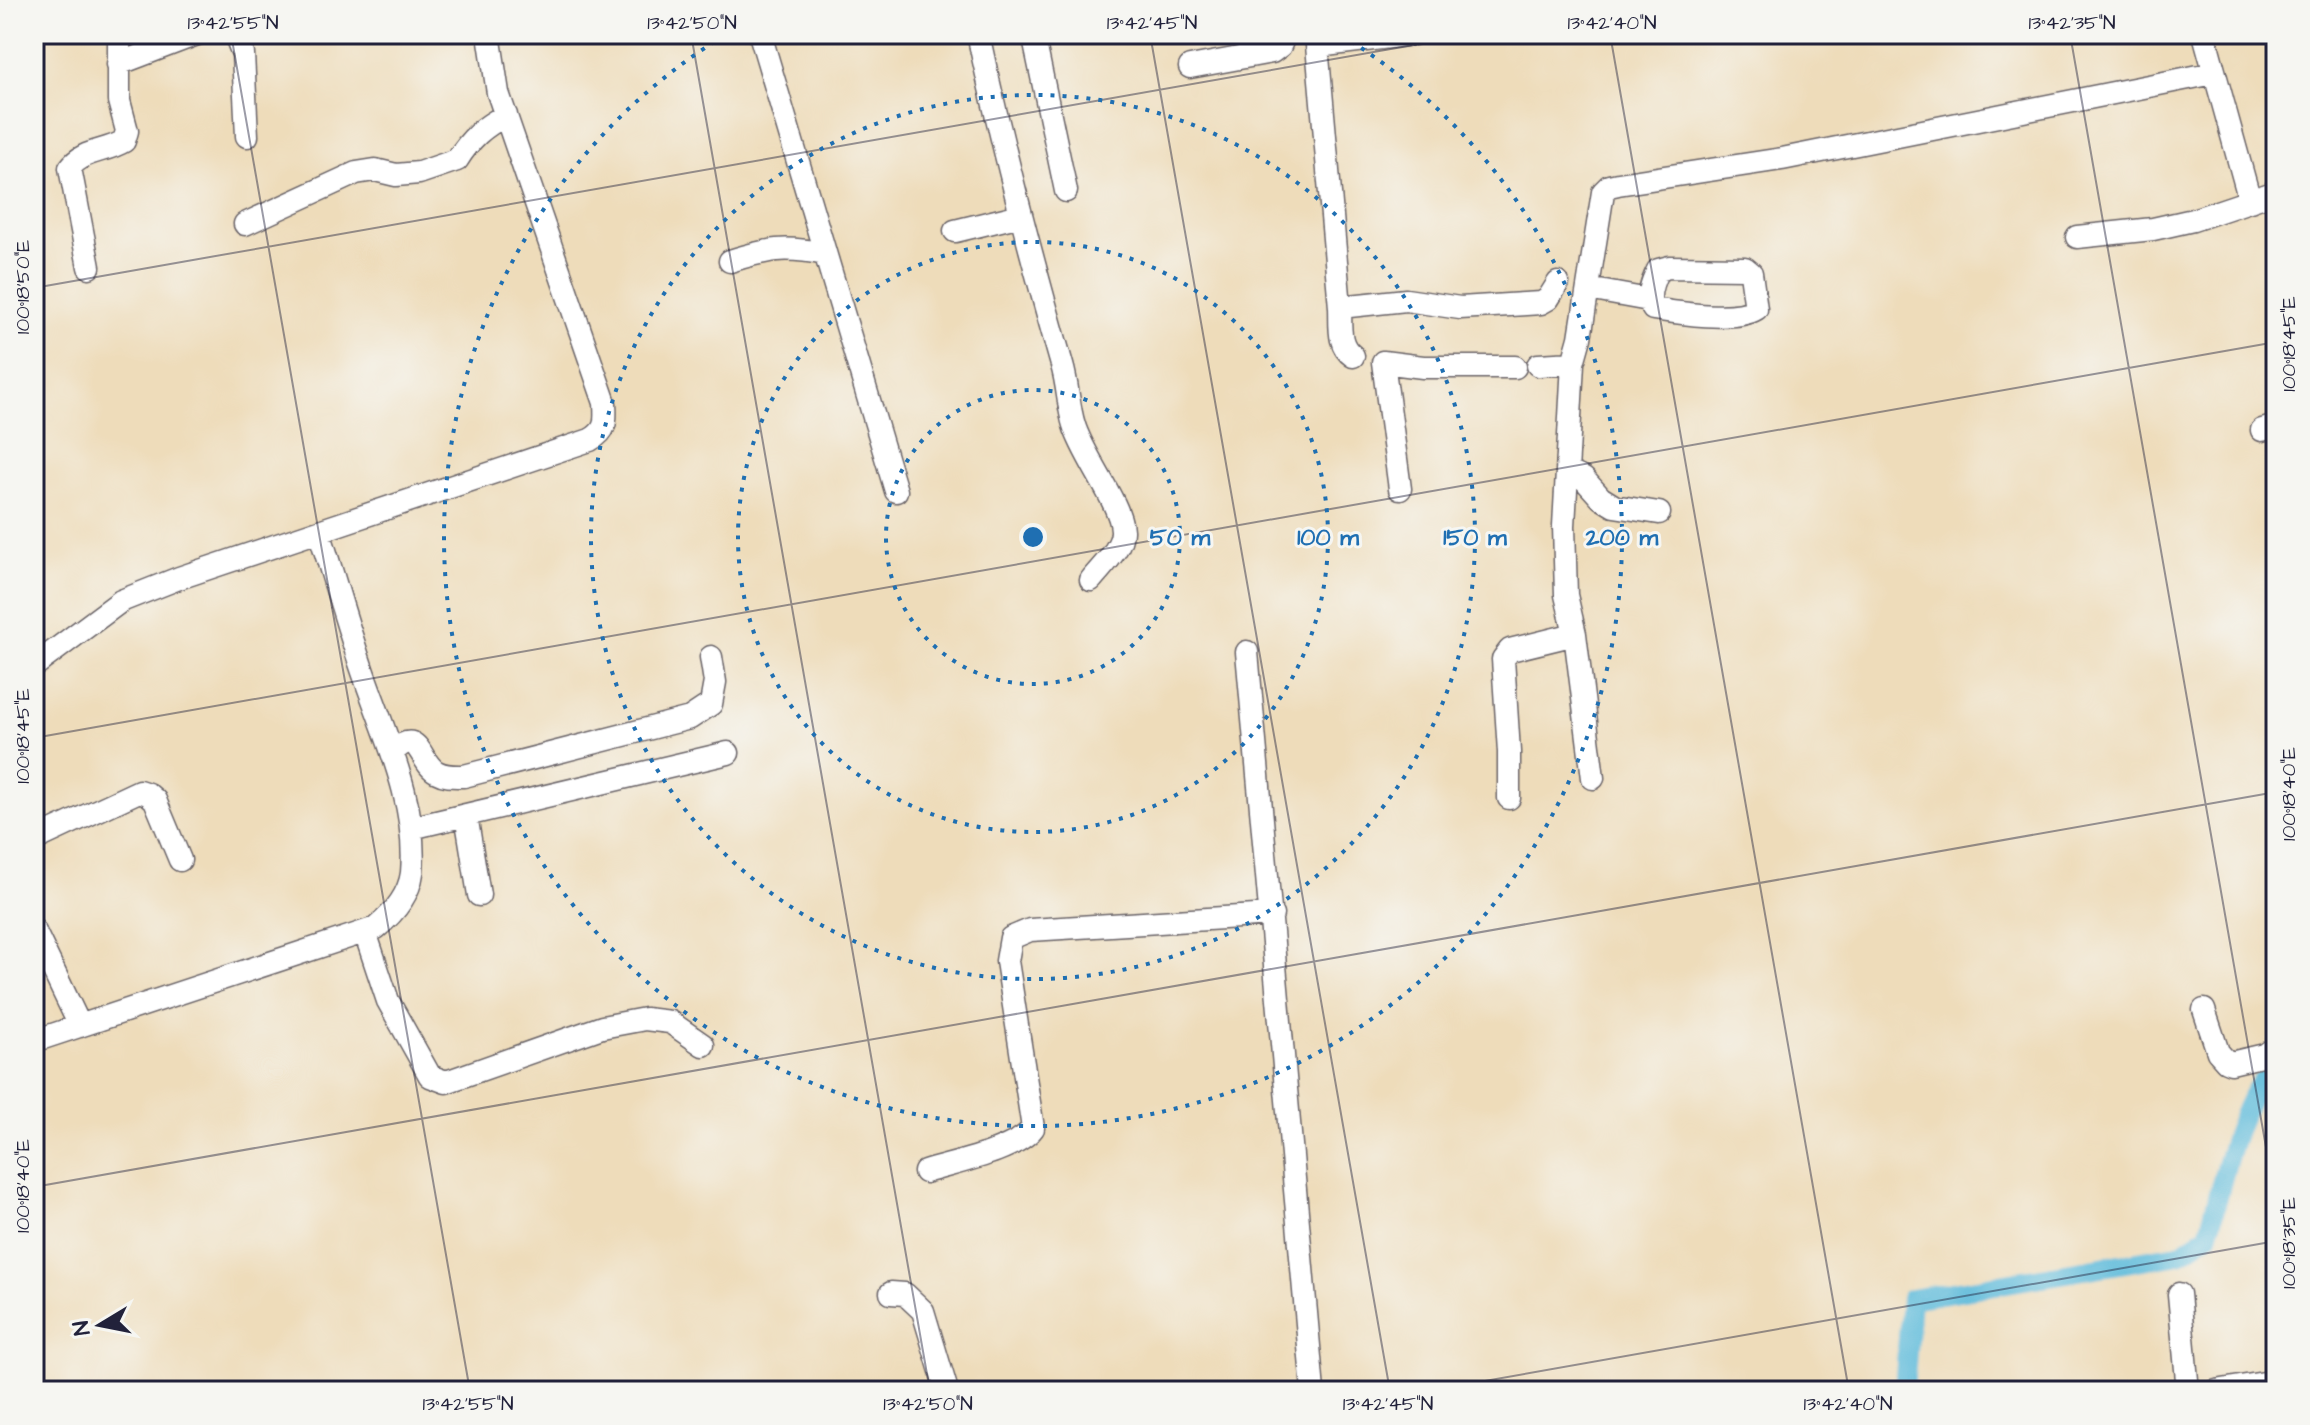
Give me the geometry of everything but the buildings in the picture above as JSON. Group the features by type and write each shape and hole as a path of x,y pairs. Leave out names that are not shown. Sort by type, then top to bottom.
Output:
{"street":[{"path":"89,267 70,168 77,158 86,153 114,147 124,141 127,131 119,101 119,34"},
{"path":"118,64 197,34"},
{"path":"235,34 243,54 247,136"},
{"path":"34,666 121,601 179,578 601,434 606,424 605,403 498,93 489,34"},
{"path":"760,34 896,491"},
{"path":"978,34 1021,215 1064,370 1073,423 1081,446 1117,510 1122,529 1121,541 1091,580"},
{"path":"1033,34 1066,191"},
{"path":"1190,67 1272,52 1280,46 1285,34"},
{"path":"1353,356 1341,340 1317,40 1413,34"},
{"path":"2204,34 2250,201"},
{"path":"1593,778 1575,634 1566,595 1565,560 1573,363 1580,338 1603,192 1609,186 1782,159 2214,73"},
{"path":"245,224 356,173 375,170 396,175 419,173 457,160 470,139 483,127 506,115"},
{"path":"2077,237 2153,229 2193,220 2276,192"},
{"path":"955,231 1021,215"},
{"path":"730,261 765,250 793,248 825,254"},
{"path":"1588,289 1649,300 1655,309 1717,315 1753,312 1757,305 1751,273 1743,267 1660,269 1654,278 1649,300"},
{"path":"1340,307 1406,300 1460,308 1541,303 1548,299 1558,283"},
{"path":"1400,489 1383,362 1423,367 1515,367"},
{"path":"1538,365 1573,363"},
{"path":"1567,471 1584,479 1601,498 1614,506 1659,513"},
{"path":"34,1041 365,932 376,928 397,910 412,876 411,828 393,752 364,673 319,531"},
{"path":"1509,798 1503,659 1510,650 1575,634"},
{"path":"1247,652 1313,1391"},
{"path":"393,752 402,743 408,742 416,745 434,771 449,776 464,776 690,718 711,704 715,682 711,657"},
{"path":"411,828 728,753"},
{"path":"34,840 139,791 155,800 180,860"},
{"path":"466,815 479,895"},
{"path":"925,1172 1004,1146 1026,1137 1033,1128 1007,961 1011,938 1030,930 1272,915"},
{"path":"34,930 80,1026"},
{"path":"365,932 388,1001 430,1076 446,1082 602,1027 645,1019 670,1022 703,1045"},
{"path":"2204,1010 2218,1052 2231,1063 2261,1054"},
{"path":"891,1293 905,1294 923,1311 947,1391"},
{"path":"2179,1294 2188,1391"},
{"path":"2216,1391 2276,1381"}],"waterway":[{"path":"1904,1391 1911,1299 2179,1254 2208,1235 2241,1120 2262,1081 2276,1069"}]}
